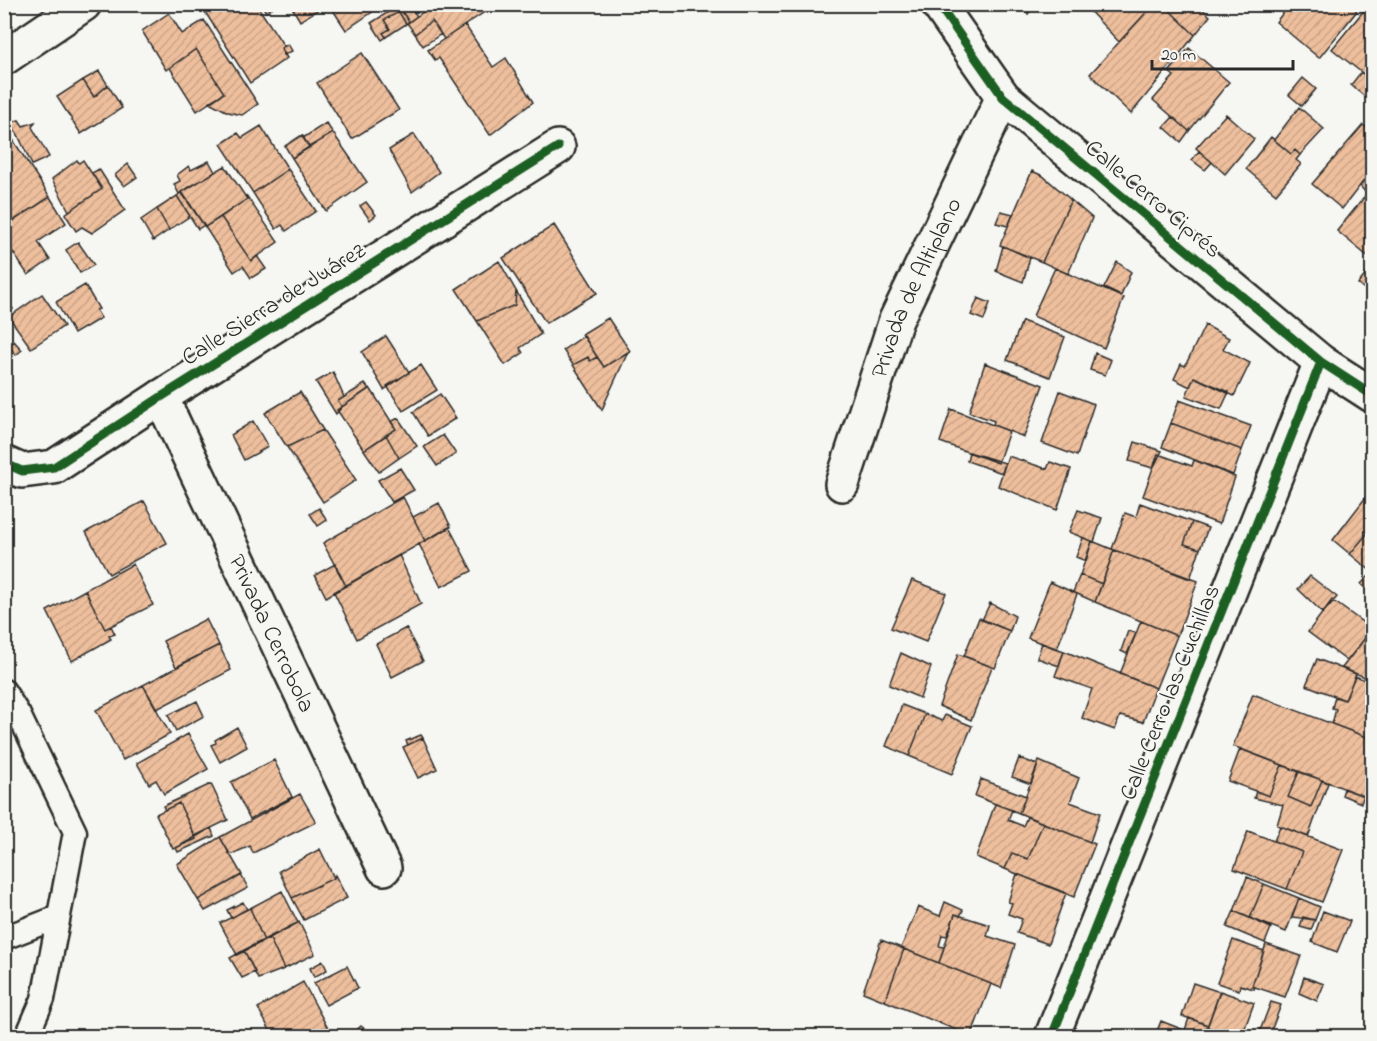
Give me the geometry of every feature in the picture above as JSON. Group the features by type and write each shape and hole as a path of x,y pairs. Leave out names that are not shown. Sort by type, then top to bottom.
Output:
{"street":[{"path":"4,58 84,4"},
{"name":"Calle Cerro Ciprés","path":"938,4 1003,97 1321,362 1372,395"},
{"name":"Privada de Altiplano","path":"842,484 896,320 1003,97"},
{"name":"Calle Sierra de Juárez","path":"4,463 22,471 54,468 160,397 558,147"},
{"name":"Calle Cerro las Cuchillas","path":"1052,1036 1321,362"},
{"name":"Privada Cerrobola","path":"160,397 384,868"}],"lane":[{"path":"4,691 12,717 75,832 43,999 27,1036"},
{"path":"4,938 58,917"}],"building":[{"path":"200,4 256,4 284,46 281,48 287,58 250,83"},
{"path":"261,4 278,4 266,12"},
{"path":"290,4 327,4 300,21"},
{"path":"329,4 384,4 346,30"},
{"path":"397,4 408,4 417,16 409,22"},
{"path":"435,4 482,4 486,11 444,39 432,21 415,34 407,23"},
{"path":"1019,4 1036,4 1028,14"},
{"path":"1083,4 1154,4 1119,42"},
{"path":"1154,4 1163,4 1195,35 1131,114 1090,74"},
{"path":"1163,4 1182,4 1194,11 1198,5 1210,16 1195,35"},
{"path":"1290,4 1349,4 1357,11 1319,58 1276,22"},
{"path":"1369,4 1372,4 1371,80 1332,49"},
{"path":"398,6 409,22 406,24 399,12 384,20 390,29 383,33 386,37 382,40 371,23"},
{"path":"399,12 406,24 386,37 383,33 390,29 384,20"},
{"path":"169,13 182,34 204,20 258,104 242,115 228,112 209,102 224,93 196,49 166,70 142,31"},
{"path":"432,21 441,34 423,46 415,34"},
{"path":"465,25 493,67 506,58 533,102 490,135 439,58 435,60 428,50"},
{"path":"288,44 292,51 284,55 281,48"},
{"path":"1189,48 1229,82 1189,131 1153,100 1174,76 1169,72"},
{"path":"196,49 224,93 197,111 170,68"},
{"path":"362,53 399,110 352,139 317,83"},
{"path":"99,71 108,85 94,97 83,80"},
{"path":"1361,72 1372,82 1372,89 1366,98 1351,85"},
{"path":"1303,78 1316,89 1302,106 1289,95"},
{"path":"83,80 94,97 108,85 122,108 81,134 57,97"},
{"path":"1299,107 1324,129 1300,155 1295,150 1291,154 1274,140"},
{"path":"1226,114 1254,139 1225,174 1196,148"},
{"path":"1173,117 1189,131 1181,142 1164,127"},
{"path":"19,120 23,126 35,122 32,127 49,157 32,165 17,133 9,123"},
{"path":"326,123 333,133 309,147 303,138"},
{"path":"1363,125 1372,132 1372,170 1342,209 1312,184"},
{"path":"4,126 50,197 4,227"},
{"path":"261,126 288,169 253,193 221,144 238,133 242,138"},
{"path":"333,133 367,182 326,211 292,158"},
{"path":"414,134 439,172 412,192 389,150"},
{"path":"302,135 309,147 292,158 285,146"},
{"path":"1271,137 1291,154 1295,150 1300,155 1296,160 1301,164 1276,194 1246,169"},
{"path":"1199,151 1212,162 1205,170 1192,160"},
{"path":"77,160 79,163 83,160 102,189 69,211 52,179"},
{"path":"209,161 215,172 179,194 174,184 180,181 177,175 189,166 191,170"},
{"path":"128,164 137,177 124,186 115,175"},
{"path":"225,166 247,199 205,227 181,192"},
{"path":"99,169 125,210 92,233 82,227 76,231 65,214 102,189 92,173"},
{"path":"288,169 316,211 286,231 282,225 276,229 253,193"},
{"path":"1372,170 1372,200 1360,186"},
{"path":"1032,171 1043,176 1071,200 1042,262 1000,245"},
{"path":"182,192 204,225 198,229 177,196"},
{"path":"246,195 278,242 251,261 221,217 247,199"},
{"path":"1366,195 1372,200 1372,260 1337,231"},
{"path":"177,196 190,216 169,230 157,209"},
{"path":"50,197 66,223 38,242 50,260 28,275 4,239 4,227"},
{"path":"1071,200 1092,218 1068,274 1042,262"},
{"path":"366,202 376,215 370,220 360,206"},
{"path":"157,209 169,230 153,241 141,220"},
{"path":"1001,211 1013,214 1008,226 996,223"},
{"path":"221,217 251,261 257,256 266,269 251,278 243,266 234,272 205,227"},
{"path":"554,225 597,293 546,323 503,258"},
{"path":"78,242 94,265 80,273 66,250"},
{"path":"1003,246 1030,258 1023,282 996,271"},
{"path":"499,261 516,291 515,305 477,321 456,289"},
{"path":"1117,262 1131,272 1121,296 1104,288"},
{"path":"1372,267 1372,295 1358,284"},
{"path":"1055,268 1124,298 1104,348 1033,316"},
{"path":"85,285 99,309 96,310 101,318 74,334 56,302"},
{"path":"516,291 541,334 520,348 523,353 505,365 477,321 515,305"},
{"path":"42,294 64,326 31,348 9,317"},
{"path":"4,295 13,309 4,314"},
{"path":"978,298 990,303 984,320 971,315"},
{"path":"608,318 630,351 604,367 582,334"},
{"path":"1022,321 1065,337 1050,377 1007,360"},
{"path":"1205,325 1229,338 1223,349 1250,363 1234,396 1194,377 1190,387 1174,379 1181,364 1185,366"},
{"path":"386,336 409,372 384,390 362,352"},
{"path":"584,336 597,357 590,361 588,357 573,365 563,350"},
{"path":"14,341 22,350 16,355 9,346"},
{"path":"628,352 602,410 573,365 588,357 590,361 597,357 604,367"},
{"path":"1095,353 1111,360 1105,375 1090,370"},
{"path":"985,363 1043,385 1024,437 993,425 994,421 969,412"},
{"path":"421,365 437,390 403,411 387,386"},
{"path":"333,372 344,397 338,401 342,407 336,414 316,382"},
{"path":"1194,377 1229,392 1221,409 1186,396"},
{"path":"365,384 369,389 342,407 338,401"},
{"path":"370,388 396,429 364,450 337,410"},
{"path":"1060,391 1094,404 1077,456 1042,443"},
{"path":"300,392 323,430 287,447 265,413"},
{"path":"440,394 456,418 428,436 413,412"},
{"path":"1179,400 1251,426 1242,450 1171,423"},
{"path":"951,409 1009,431 998,463 940,442"},
{"path":"398,418 417,446 399,458 386,435 396,429 391,422"},
{"path":"253,421 268,447 244,460 231,435"},
{"path":"1171,423 1242,450 1233,475 1162,447"},
{"path":"323,430 356,480 323,502 287,447"},
{"path":"386,435 399,458 379,472 364,450"},
{"path":"443,435 456,454 437,466 424,447"},
{"path":"1135,442 1162,451 1153,468 1129,461"},
{"path":"969,452 1005,463 1002,473 967,461"},
{"path":"1158,454 1192,466 1194,460 1235,477 1219,524 1143,496"},
{"path":"1008,456 1047,469 1050,462 1071,469 1057,510 998,486"},
{"path":"400,468 414,490 392,502 378,480"},
{"path":"1369,493 1372,495 1372,528 1350,554 1333,540"},
{"path":"403,497 425,541 346,586 323,543"},
{"path":"144,501 167,543 109,574 86,532"},
{"path":"439,503 451,527 425,541 413,517"},
{"path":"1140,503 1192,522 1184,544 1200,549 1190,579 1112,549 1125,513 1136,517"},
{"path":"319,508 327,520 318,526 310,514"},
{"path":"1078,510 1102,518 1094,542 1069,532"},
{"path":"1192,522 1208,528 1200,549 1184,544"},
{"path":"449,527 472,571 441,587 419,544"},
{"path":"1372,528 1372,572 1350,554"},
{"path":"1083,538 1092,541 1086,561 1076,557"},
{"path":"1092,541 1114,550 1102,584 1080,575"},
{"path":"1114,550 1198,581 1177,636 1095,602"},
{"path":"399,555 421,604 357,639 334,592"},
{"path":"133,564 153,605 105,629 85,590"},
{"path":"335,564 346,586 326,597 315,575"},
{"path":"1372,573 1372,590 1370,593 1361,584"},
{"path":"1080,575 1102,584 1095,602 1073,592"},
{"path":"1310,576 1337,597 1323,613 1298,589"},
{"path":"912,580 946,593 926,642 891,628"},
{"path":"1050,582 1077,594 1057,649 1028,638"},
{"path":"85,590 105,629 111,626 115,634 109,636 111,639 72,661 47,611"},
{"path":"1332,600 1372,629 1347,661 1308,632"},
{"path":"990,603 1015,616 1010,631 982,620"},
{"path":"979,618 1010,631 995,668 964,656"},
{"path":"206,619 219,645 176,667 163,641"},
{"path":"1141,621 1177,636 1156,688 1120,674"},
{"path":"406,628 423,661 392,677 376,644"},
{"path":"1372,629 1372,680 1342,668"},
{"path":"1128,631 1136,633 1127,654 1121,651"},
{"path":"1042,643 1064,651 1059,666 1037,658"},
{"path":"219,645 231,670 157,709 143,685"},
{"path":"1064,651 1156,688 1143,722 1120,716 1115,730 1082,718 1092,689 1055,676"},
{"path":"901,653 931,667 920,698 889,685"},
{"path":"958,654 992,667 971,720 939,706"},
{"path":"1317,659 1356,674 1345,700 1306,685"},
{"path":"1355,676 1372,683 1372,730 1369,738 1332,724 1336,709 1332,708 1335,697 1345,700"},
{"path":"143,685 170,734 123,760 96,710"},
{"path":"1253,694 1372,739 1372,776 1364,796 1233,746"},
{"path":"197,701 204,716 176,731 168,715"},
{"path":"902,705 925,714 909,756 886,746"},
{"path":"925,714 942,721 945,715 972,726 952,774 909,756"},
{"path":"237,727 247,747 220,762 211,745 216,743 215,740"},
{"path":"188,734 208,769 164,794 156,780 149,784 137,763"},
{"path":"421,735 423,738 408,745 406,741"},
{"path":"423,738 437,769 418,778 403,747"},
{"path":"1240,749 1282,765 1269,796 1228,781"},
{"path":"1019,758 1038,765 1031,784 1012,777"},
{"path":"274,760 292,797 250,819 231,782"},
{"path":"1039,761 1079,778 1070,802 1100,813 1090,842 1019,813"},
{"path":"1282,765 1299,772 1288,797 1311,807 1322,780 1328,783 1308,837 1277,825 1283,805 1254,798 1256,791 1269,796"},
{"path":"1299,772 1322,780 1311,807 1288,797"},
{"path":"981,779 1026,796 1019,813 975,796"},
{"path":"211,784 228,820 195,836 179,803 165,810 163,806"},
{"path":"1344,789 1364,796 1361,803 1342,795"},
{"path":"300,794 316,822 253,853 250,846 230,855 220,837"},
{"path":"179,803 196,839 173,849 156,814"},
{"path":"995,804 1012,810 1008,820 1023,826 1027,817 1043,823 1028,859 1012,853 1005,869 976,857"},
{"path":"1043,823 1095,844 1074,897 1005,869 1012,853 1028,859"},
{"path":"1280,826 1343,850 1322,902 1287,889 1302,852 1274,841"},
{"path":"211,828 214,836 178,852 176,848"},
{"path":"1248,831 1302,852 1287,889 1234,869"},
{"path":"220,837 242,875 198,900 177,864"},
{"path":"320,849 334,878 292,898 279,871"},
{"path":"1017,874 1066,893 1048,944 1017,933 1022,919 1008,914 1012,903 1008,902"},
{"path":"241,875 248,888 205,911 198,900"},
{"path":"335,875 347,898 304,920 292,898 334,878"},
{"path":"1247,877 1264,884 1250,918 1234,911"},
{"path":"1264,884 1299,898 1286,932 1250,918"},
{"path":"282,891 298,923 264,941 250,908"},
{"path":"1299,898 1320,907 1315,920 1292,917"},
{"path":"243,902 247,909 231,918 227,910"},
{"path":"945,902 963,910 960,916 955,914 947,936 942,935 939,946 944,947 939,963 901,948 918,907 940,916"},
{"path":"250,908 264,941 237,955 220,923"},
{"path":"1234,911 1271,928 1265,943 1227,927"},
{"path":"1323,911 1350,921 1337,952 1312,942"},
{"path":"955,914 990,925 987,936 1015,945 1001,988 939,963"},
{"path":"1303,917 1315,920 1311,930 1300,927"},
{"path":"299,922 315,954 284,969 269,937"},
{"path":"269,937 284,969 258,979 244,950"},
{"path":"881,940 904,949 885,1001 863,992"},
{"path":"1233,940 1264,951 1252,986 1255,987 1254,989 1240,985 1239,990 1217,983"},
{"path":"1266,944 1301,956 1285,997 1252,986"},
{"path":"904,949 991,984 971,1036 885,1001"},
{"path":"244,950 255,972 242,978 230,958"},
{"path":"323,961 327,970 314,977 310,968"},
{"path":"347,966 358,988 326,1005 314,983"},
{"path":"1304,977 1324,984 1317,1001 1299,993"},
{"path":"303,982 332,1036 273,1036 258,1008"},
{"path":"1193,983 1220,992 1208,1025 1182,1016"},
{"path":"1220,991 1254,1003 1242,1036 1233,1036 1207,1027"},
{"path":"1271,1002 1281,1005 1269,1036 1258,1036"},
{"path":"1189,1018 1208,1025 1206,1036 1185,1030"},
{"path":"1161,1021 1194,1034 1193,1036 1155,1036"},
{"path":"361,1026 374,1036 350,1036"}],"cycle path":[{"path":"938,4 1003,97 1321,362 1372,395"},
{"path":"4,463 22,471 54,467 558,147"},
{"path":"1052,1036 1321,362"}]}
